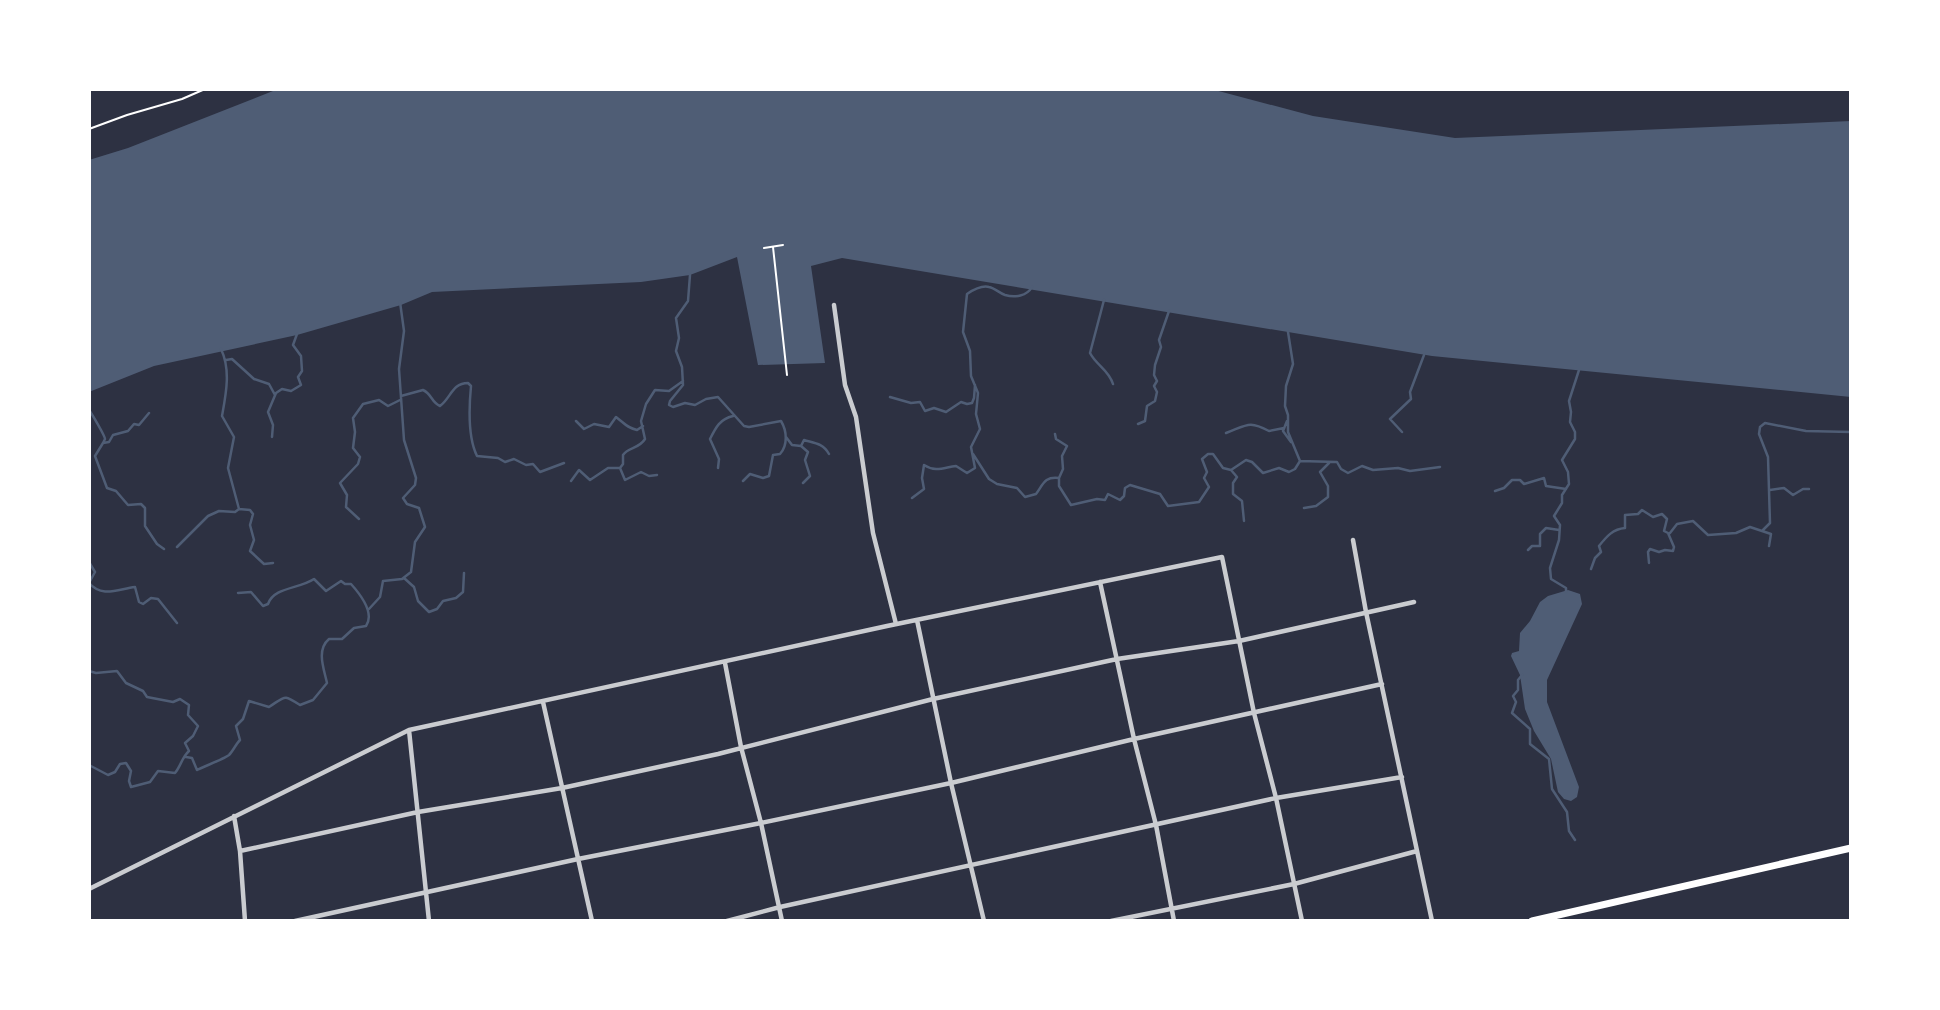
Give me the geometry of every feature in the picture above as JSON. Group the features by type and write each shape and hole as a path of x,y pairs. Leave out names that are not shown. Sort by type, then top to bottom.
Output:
{"main road":[{"path":"1532,921 1851,848"}],"street":[{"path":"834,305 845,385 856,417 873,533 895,624"},
{"path":"1353,540 1432,921"},
{"path":"89,889 409,730 1222,556 1254,713 1276,798 1302,921"},
{"path":"1101,582 1134,739 1156,825 1174,921"},
{"path":"240,851 418,812 562,788 718,754 933,699 1117,659 1239,641 1414,603"},
{"path":"917,620 951,783 984,921"},
{"path":"725,663 741,747 782,921"},
{"path":"295,921 578,859 951,783 1382,684"},
{"path":"543,702 592,921"},
{"path":"409,730 429,921"},
{"path":"727,921 1276,798 1402,777"},
{"path":"234,816 240,851 245,921"},
{"path":"1111,921 1294,884 1417,851"}],"path":[{"path":"89,129 205,89"},
{"path":"764,248 783,245"},
{"path":"774,247 788,375"}],"water":[{"path":"278,89 1211,89 1313,116 1455,138 1851,121 1851,397 1432,356 842,258 811,266 825,363 758,365 737,257 690,275 641,282 432,292 401,305 297,335 154,366 89,392 89,160 128,148"},
{"path":"1568,590 1580,594 1582,604 1547,680 1547,702 1579,787 1577,797 1571,801 1564,799 1558,792 1551,759 1534,731 1525,709 1520,675 1511,656 1519,651 1520,633 1540,602 1548,596"}],"waterway":[{"path":"690,275 688,301 676,318 679,338 676,351 682,367 683,385 669,405 695,405 718,397 744,426 781,421 786,438 780,454 773,455 769,476 763,478 750,474 743,481"},
{"path":"912,498 924,489 924,465 936,469 956,466 967,473 975,468 971,447 980,429 976,414 978,393 971,376 970,351 963,332 967,294 977,288 986,287 1005,295 1017,296 1032,287"},
{"path":"1104,300 1090,353 1109,375 1113,384"},
{"path":"369,609 380,597 383,581 402,579 411,572 415,542 425,527 419,508 407,504 403,498 415,485 416,478 404,440 399,369 404,331 400,302"},
{"path":"1138,424 1145,421 1147,406 1155,401 1155,365 1161,347 1159,340 1169,311"},
{"path":"1288,332 1293,364 1286,386 1285,406 1288,432 1300,461"},
{"path":"272,437 273,425 268,412 276,393 282,389 291,391 301,385 298,377 302,371 301,356 293,345 297,334"},
{"path":"221,349 227,374 222,416 234,437 228,468 239,509"},
{"path":"1402,432 1390,419 1411,399 1410,392 1424,355"},
{"path":"226,360 232,359 254,379 269,384 275,395"},
{"path":"1566,592 1566,588 1551,579 1550,568 1559,540 1560,525 1554,516 1569,484 1568,472 1562,460 1575,439 1570,422 1569,401 1579,370"},
{"path":"657,475 649,476 641,472 625,480 620,468 623,455 645,439 641,421 646,404 655,390 669,391 683,381"},
{"path":"401,396 423,390 440,406 458,385 468,383 471,386 471,431 477,456 498,458 505,462 514,459 526,465 533,464 540,472 564,463"},
{"path":"890,397 911,403 920,402 925,411 934,408 946,412 961,402 972,403 975,385"},
{"path":"359,519 346,507 347,495 340,483 358,464 360,457 353,448 353,418 363,404 379,400 388,406 400,400"},
{"path":"89,410 105,439 103,443"},
{"path":"149,413 139,425 134,424 128,431 113,435 109,442 103,443 95,456 107,488 116,491 128,505 141,504 145,508 145,526 157,544 164,549"},
{"path":"718,468 719,459 710,439 719,424 733,416"},
{"path":"576,421 584,429 594,424 609,427 616,417 634,429 643,426"},
{"path":"1287,421 1283,431 1291,442"},
{"path":"1763,530 1770,523 1768,457 1759,434 1760,427 1765,423 1806,431 1851,432"},
{"path":"1226,433 1248,425 1269,431 1284,428"},
{"path":"1055,434 1056,439 1067,446 1062,456 1063,469 1059,486 1071,505 1097,499 1105,500 1108,494 1120,500 1124,496 1125,488 1130,485 1160,494 1168,506 1199,502 1209,487 1204,478 1207,472 1202,459 1213,454 1223,468 1231,470 1237,477 1233,483 1233,494 1242,501 1244,521"},
{"path":"786,437 792,445 801,446 808,452 805,460 810,476 803,483"},
{"path":"801,446 804,440 815,443 829,454"},
{"path":"973,454 989,479 997,484 1017,488 1025,497 1036,494 1047,480 1059,478"},
{"path":"1231,470 1246,460 1263,473 1279,468 1289,472 1295,469 1300,461"},
{"path":"1300,461 1337,462 1341,469 1348,473 1362,466 1373,470 1398,468 1410,471 1440,467"},
{"path":"1304,508 1316,506 1328,497 1328,486 1320,472 1329,463"},
{"path":"571,481 579,470 590,480 608,468 620,468"},
{"path":"1495,491 1504,488 1512,480 1520,480 1524,484 1544,478 1546,486 1566,489"},
{"path":"1770,490 1784,488 1793,495 1803,489 1809,489"},
{"path":"177,547 208,516 219,511 250,510 253,514 250,525 254,540 250,551 264,564 273,563"},
{"path":"1591,569 1595,558 1601,552 1599,546 1602,542 1614,531 1625,528 1625,515 1638,514 1642,510 1653,517 1662,514 1667,519 1664,531 1668,533 1674,547 1673,551 1659,552 1650,549 1649,563"},
{"path":"1670,533 1677,524 1693,521 1708,535 1736,533 1750,527 1771,534 1769,546"},
{"path":"1528,550 1532,546 1540,546 1540,534 1546,528 1559,530"},
{"path":"89,562 95,572 89,583"},
{"path":"404,578 414,587 418,601 429,612 437,609 443,601 456,598 463,592 464,573"},
{"path":"186,757 192,758 197,770 229,755 240,740 236,726 243,719 249,701 269,707 284,698 300,705 313,700 327,683 322,660 325,643 329,639 342,639 354,628 366,626 368,621 368,610 362,598 351,584 341,581 326,591 314,579 281,591 263,606 251,592 238,593"},
{"path":"89,583 94,588 105,591 135,587 139,602 143,604 151,598 158,599 177,623"},
{"path":"89,671 117,671 126,683 143,691 147,697 173,702 180,699 189,705 188,715 198,726 193,736 185,743 189,751 175,773 158,771 150,782 131,787 131,771 126,763 120,764 115,772 108,775 89,765"},
{"path":"1522,675 1518,680 1518,690 1513,696 1516,702 1512,713 1530,729 1530,744 1549,759 1552,789 1567,812 1569,831 1575,840"}]}
